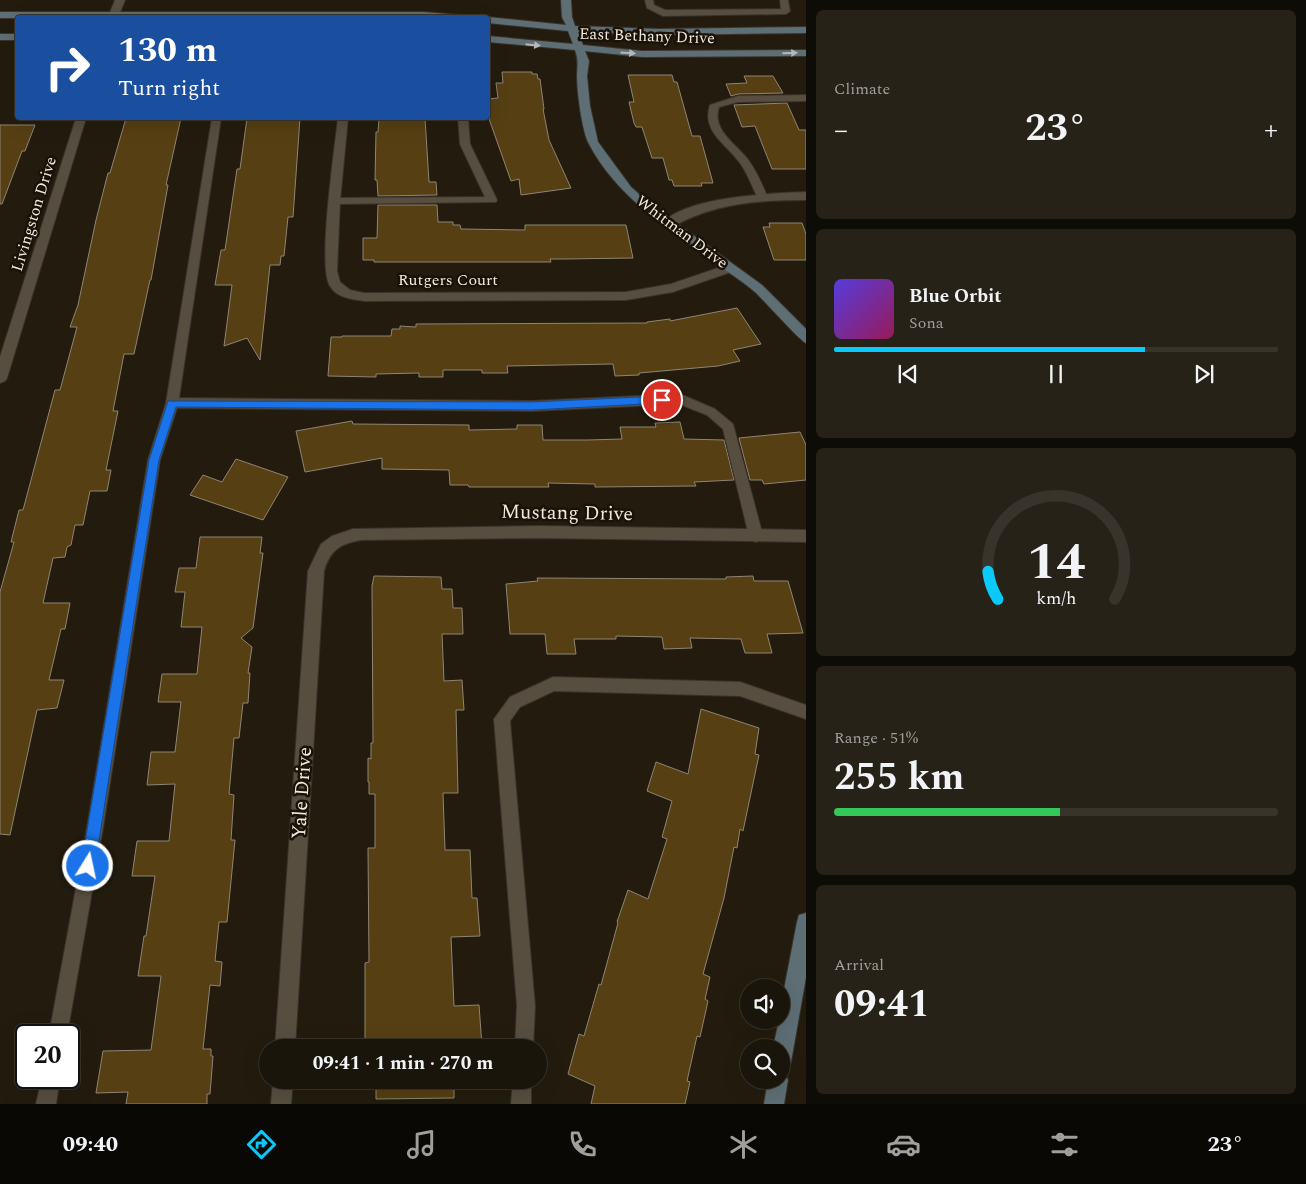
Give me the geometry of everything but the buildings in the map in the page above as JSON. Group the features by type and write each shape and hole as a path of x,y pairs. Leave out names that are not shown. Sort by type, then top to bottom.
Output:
{"main road":[{"name":"Whitman Drive","path":"566,0 567,17 584,62 582,76 585,106 593,142 627,189 646,208 758,288 791,320 806,338"},
{"path":"0,15 15,15"},
{"name":"East Bethany Drive","path":"490,20 572,29 659,32 806,30"},
{"path":"0,37 15,37"},
{"name":"East Bethany Drive","path":"490,39 642,54 806,53"},
{"path":"785,1039 806,922"},
{"path":"774,1104 776,1089"}],"street":[{"path":"113,15 120,0"},
{"name":"Livingston Drive","path":"0,378 80,120"},
{"name":"Rutgers Court","path":"343,120 334,202 331,280 336,288 345,294 364,297 626,296 673,288 730,268"},
{"path":"668,224 683,214 762,196 806,196"},
{"name":"Mustang Drive","path":"331,544 348,535 362,534 540,532 806,536"},
{"name":"Yale Drive","path":"286,1039 316,571 319,559 325,549 331,544"},
{"path":"281,1104 282,1089"}],"lane":[{"path":"649,0 650,6 663,13 786,11 784,0"},
{"path":"762,196 745,162 720,136 711,118 712,111 715,105 738,99 806,98"},
{"path":"60,1024 95,828 154,460 172,403 216,120"},
{"path":"334,202 492,200 465,144 463,120"},
{"path":"172,403 532,406 680,399 711,412 729,427 756,536"},
{"path":"524,1039 526,1006 502,719 515,702 553,684 740,689 806,712"},
{"path":"46,1104 49,1089"},
{"path":"521,1104 522,1089"}],"route":[{"path":"88,866 154,460 172,403 532,406 662,400"}]}
